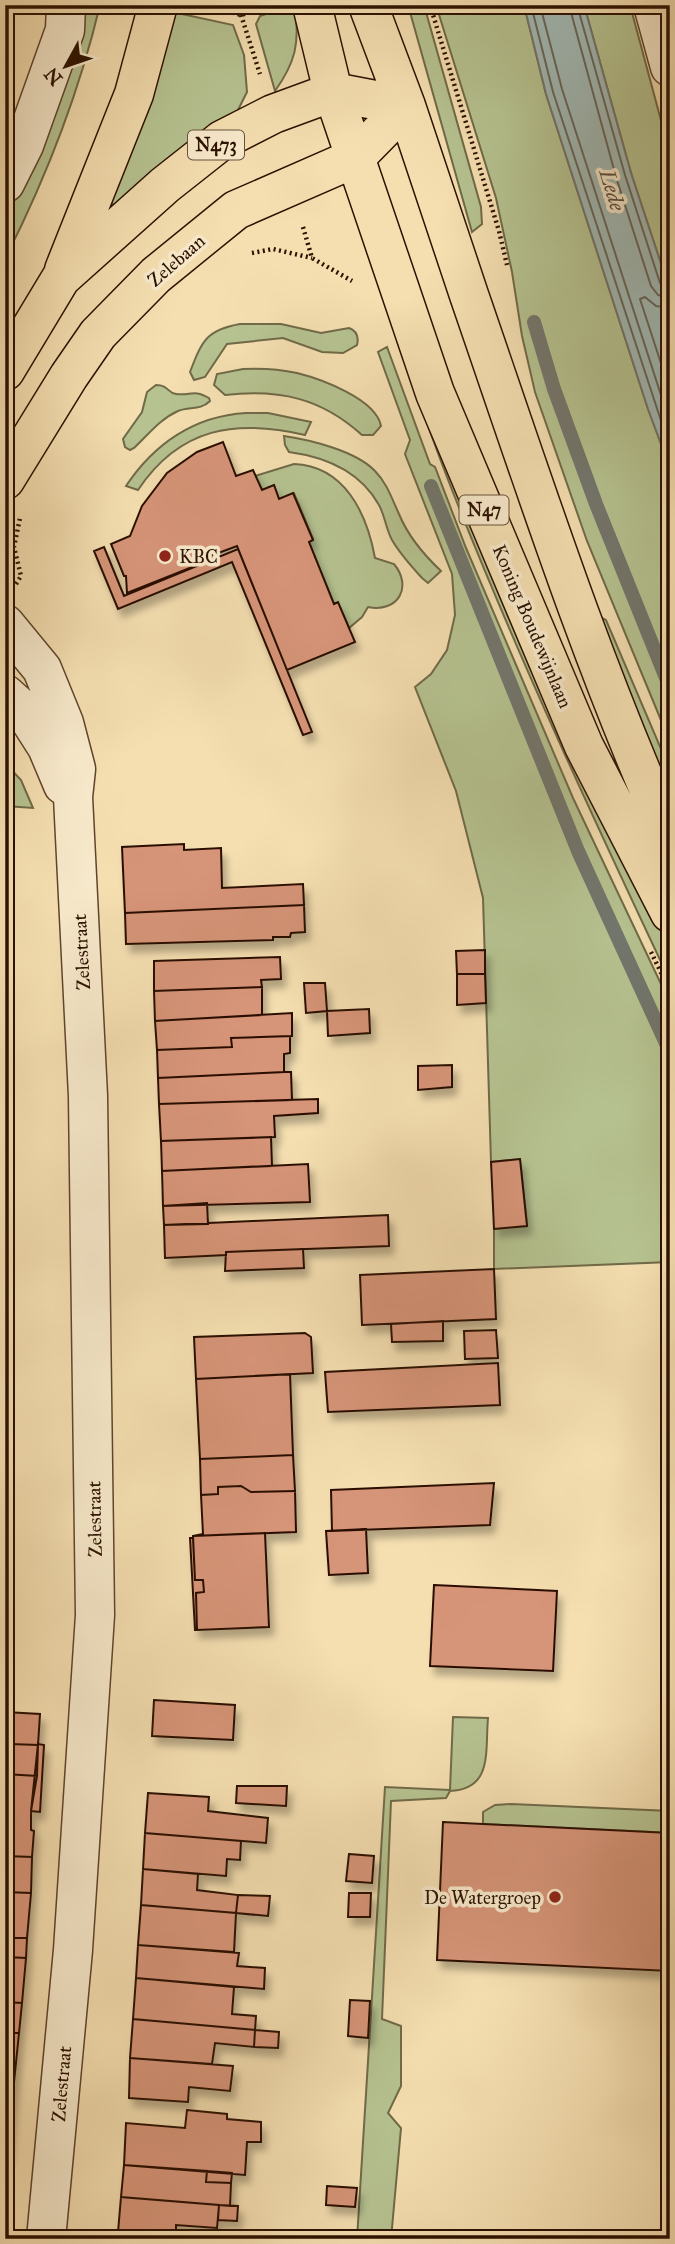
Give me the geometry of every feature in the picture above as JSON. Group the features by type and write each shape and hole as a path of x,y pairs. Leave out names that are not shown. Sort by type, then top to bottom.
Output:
{"main road":[{"name":"N473","path":"5,371 61,278 134,94 158,5"},
{"name":"N47","path":"312,5 333,92"},
{"name":"N47","path":"369,5 406,106 568,584 629,748 670,838"},
{"name":"N473","path":"61,278 165,185 222,140 272,114 333,92"},
{"path":"333,92 406,106"},
{"name":"Koning Boudewijnlaan","path":"333,92 435,393 584,746 670,913"},
{"name":"Zelebaan","path":"5,480 98,334 156,275 236,210 355,158 406,106"}],"street":[{"path":"5,183 24,145 65,30 66,5"},
{"path":"653,5 670,67"},
{"name":"Zelestraat","path":"5,624 41,669 64,723 76,769 74,797 88,1096 95,1615 73,1950 46,2239"},
{"path":"5,694 24,711 47,747 59,779 74,797"}],"path":[{"path":"205,5 242,15 272,5"},
{"path":"429,5 499,231"},
{"path":"293,187 312,258"},
{"path":"247,254 273,249 312,258 354,282"},
{"path":"13,587 21,576 15,547 21,516"}],"green space":[{"path":"80,5 100,5 92,38 72,103 48,166 5,259 5,212 36,149"},
{"path":"408,5 424,5 481,207 482,224 472,232"},
{"path":"436,5 524,5 546,94 648,409 670,468 670,742 587,541 535,392 496,198"},
{"path":"584,5 630,5 670,154 670,291 631,173"},
{"path":"287,7 295,10 296,43 291,62 275,91 256,24 260,16"},
{"path":"168,11 233,25 244,55 247,92 233,120 117,207 107,200"},
{"path":"240,324 281,324 321,333 349,328 356,333 358,342 343,353 322,352 283,338 227,344 205,377 194,380 190,372 202,345 212,334"},
{"path":"397,341 587,777 670,942 670,981 506,622 448,480"},
{"path":"387,347 430,464 435,467 466,548 573,798 670,1003 670,1262 494,1269 494,1229 527,1225 520,1159 491,1162 483,898 456,791 415,687 431,674 447,650 455,615 452,574 405,454 410,440 378,352"},
{"path":"243,369 290,372 333,385 369,407 381,426 373,435 362,435 331,412 299,399 264,394 225,395 214,385 217,374"},
{"path":"156,385 176,394 199,394 210,401 202,406 172,414 130,450 125,447 123,439 142,412 147,392"},
{"path":"246,413 268,413 311,422 305,435 256,428 211,433 172,453 154,469 138,490 126,486 149,457 177,435 209,420"},
{"path":"284,436 345,452 367,464 386,486 412,537 441,571 428,583 422,578 395,545 379,505 362,483 329,462 289,452"},
{"path":"294,464 327,473 340,483 359,509 375,558 394,564 400,573 402,589 394,602 379,608 368,607 362,617 349,628 338,603 334,604 309,542 313,539 294,493 279,499 274,485 262,490 255,476"},
{"path":"600,617 606,620 670,770 670,794"},
{"path":"5,763 21,780 33,808 5,806"},
{"path":"453,1717 488,1718 486,1756 480,1776 474,1784 464,1789 450,1791 446,1798 391,1801 382,2019 401,2026 401,2086 388,2113 401,2128 391,2239 357,2239 385,1787 450,1790"},
{"path":"495,1805 670,1811 670,1833 483,1824 483,1812"}],"water":[{"name":"Lede","path":"524,5 584,5 631,173 670,291 670,468 648,409 546,94"}],"building":[{"name":"KBC","path":"223,442 236,476 253,470 262,490 274,485 279,499 293,493 313,540 309,542 334,604 338,602 355,642 287,670 237,546 213,555 215,558 127,593 126,576 111,544 130,536 142,506 167,473 197,452"},
{"path":"104,547 124,596 238,549 312,732 303,735 232,562 118,609 94,551"},
{"path":"184,844 184,850 221,848 222,888 303,884 304,905 125,913 122,847"},
{"path":"304,905 305,932 291,933 290,937 273,937 273,940 126,944 125,913"},
{"path":"485,950 485,974 457,974 456,951"},
{"path":"280,957 281,979 261,980 262,987 154,991 154,961"},
{"path":"457,974 485,974 486,1003 457,1005"},
{"path":"304,983 325,983 327,1011 306,1013"},
{"path":"262,987 262,1015 155,1021 154,991"},
{"path":"369,1009 370,1033 328,1036 327,1011"},
{"path":"292,1013 292,1036 231,1038 232,1047 157,1050 155,1021"},
{"path":"290,1036 290,1053 284,1054 284,1072 158,1078 157,1050 232,1047 231,1038"},
{"path":"452,1065 452,1087 418,1090 418,1066"},
{"path":"291,1072 292,1100 159,1104 158,1078"},
{"path":"318,1099 318,1113 274,1116 275,1137 161,1141 159,1104"},
{"path":"271,1137 272,1166 162,1171 161,1141"},
{"path":"520,1159 527,1226 494,1229 491,1162"},
{"path":"308,1164 310,1202 163,1206 162,1171"},
{"path":"207,1203 208,1224 164,1225 163,1206"},
{"path":"388,1215 389,1246 226,1252 226,1255 165,1258 164,1225"},
{"path":"303,1249 304,1268 225,1271 226,1252"},
{"path":"494,1269 496,1319 362,1325 360,1275"},
{"path":"443,1321 443,1341 392,1342 391,1324"},
{"path":"496,1330 498,1358 465,1359 464,1331"},
{"path":"305,1333 311,1337 313,1373 196,1379 194,1337"},
{"path":"498,1363 500,1405 328,1412 325,1372"},
{"path":"290,1374 293,1455 200,1459 196,1379"},
{"path":"293,1455 295,1491 251,1492 241,1486 218,1487 218,1494 201,1495 200,1459"},
{"path":"494,1483 490,1525 332,1531 331,1490"},
{"path":"241,1486 251,1492 295,1491 296,1532 193,1536 203,1534 201,1495 218,1494 218,1487"},
{"path":"366,1529 368,1573 329,1575 326,1531"},
{"path":"265,1533 269,1627 197,1630 196,1593 204,1592 203,1580 195,1580 193,1536"},
{"path":"190,1538 193,1538 195,1580 203,1580 204,1592 196,1593 197,1630 195,1630"},
{"path":"434,1585 557,1591 553,1671 430,1666"},
{"path":"154,1700 235,1705 233,1740 152,1736"},
{"path":"5,1712 40,1714 38,1745 10,1744 10,1754 5,1754"},
{"path":"10,1744 38,1745 37,1776 5,1774 5,1754 10,1754"},
{"path":"38,1744 44,1745 40,1812 31,1811"},
{"path":"5,1774 37,1776 31,1811 31,1830 34,1831 32,1857 5,1856"},
{"path":"237,1786 287,1786 286,1806 236,1803"},
{"path":"148,1793 209,1797 208,1811 268,1818 266,1843 145,1833"},
{"name":"De Watergroep","path":"443,1822 670,1833 670,1971 437,1960"},
{"path":"145,1833 241,1841 240,1860 227,1859 226,1876 143,1869"},
{"path":"349,1854 374,1856 372,1883 346,1881"},
{"path":"5,1856 32,1857 31,1893 5,1892"},
{"path":"143,1869 198,1874 197,1890 238,1895 236,1913 141,1905"},
{"path":"5,1892 31,1893 27,1938 5,1938"},
{"path":"349,1893 371,1893 370,1917 348,1917"},
{"path":"238,1895 270,1896 268,1916 236,1913"},
{"path":"141,1905 236,1913 234,1952 138,1945"},
{"path":"5,1938 27,1938 26,1958 5,1957"},
{"path":"138,1945 239,1953 237,1966 265,1968 264,1989 136,1978"},
{"path":"5,1957 26,1958 22,2003 5,2002"},
{"path":"136,1978 234,1987 232,2014 256,2016 255,2030 133,2019"},
{"path":"350,2000 370,2001 368,2038 348,2036"},
{"path":"5,2002 22,2003 19,2033 5,2033"},
{"path":"133,2019 255,2030 254,2047 215,2043 212,2064 130,2058"},
{"path":"255,2030 279,2032 278,2048 254,2047"},
{"path":"5,2033 19,2033 13,2092 5,2092"},
{"path":"130,2058 233,2066 230,2091 189,2087 188,2102 129,2098"},
{"path":"5,2092 13,2092 10,2125 5,2124"},
{"path":"187,2110 227,2114 227,2119 261,2122 261,2142 247,2142 245,2175 124,2165 126,2123 185,2128"},
{"path":"5,2124 10,2125 7,2156 5,2156"},
{"path":"124,2165 207,2171 206,2182 231,2183 230,2206 121,2197"},
{"path":"207,2171 232,2173 231,2183 206,2182"},
{"path":"327,2186 357,2188 355,2207 326,2205"},
{"path":"121,2197 219,2205 217,2228 176,2225 176,2236 118,2232"},
{"path":"219,2205 238,2206 237,2221 218,2220"},
{"path":"118,2232 176,2236 176,2239 118,2239"}],"waterway":[{"path":"534,322 554,389 596,504 670,688"},
{"path":"431,486 578,851 670,1052"}],"place":[{"name":"KBC","path":"165,556"},
{"name":"De Watergroep","path":"555,1897"}]}
